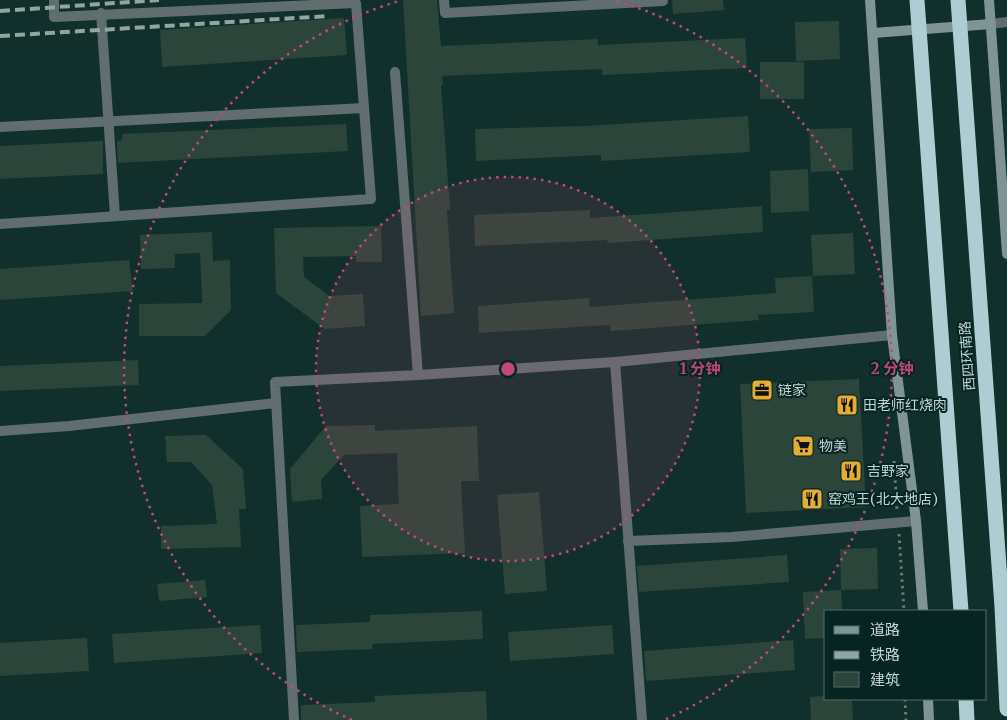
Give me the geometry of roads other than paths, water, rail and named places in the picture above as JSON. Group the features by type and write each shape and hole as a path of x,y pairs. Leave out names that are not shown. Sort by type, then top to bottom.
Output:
{"highway":[{"name":"西四环南路","path":"917,0 961,610"},
{"name":"西四环南路","path":"958,0 1002,607 1007,709"},
{"path":"966,700 967,720"}],"main road":[{"path":"870,0 892,335 916,520 923,610"},
{"name":"西四环南路","path":"917,0 960,594 952,610"},
{"name":"西四环南路","path":"958,0 1001,592 1007,604"},
{"path":"990,0 1007,254"},
{"path":"873,33 991,24"},
{"path":"928,700 929,720"}],"street":[{"path":"0,224 371,199 356,2 100,13 54,17 54,0"},
{"path":"444,0 445,13 663,2"},
{"path":"100,13 106,122 114,216"},
{"path":"991,24 1007,22"},
{"path":"396,72 418,375"},
{"path":"0,127 364,108"},
{"path":"294,720 275,382 615,362 892,335"},
{"path":"615,362 642,720"},
{"path":"0,431 68,426 276,403"},
{"path":"628,541 732,537 916,520"}],"railway":[{"path":"0,11 159,0"},
{"path":"0,36 329,16"}],"place":[{"name":"链家","path":"762,390"},
{"name":"田老师红烧肉","path":"847,405"},
{"name":"物美","path":"803,446"},
{"name":"吉野家","path":"851,471"},
{"name":"窑鸡王(北大地店)","path":"812,499"}]}
